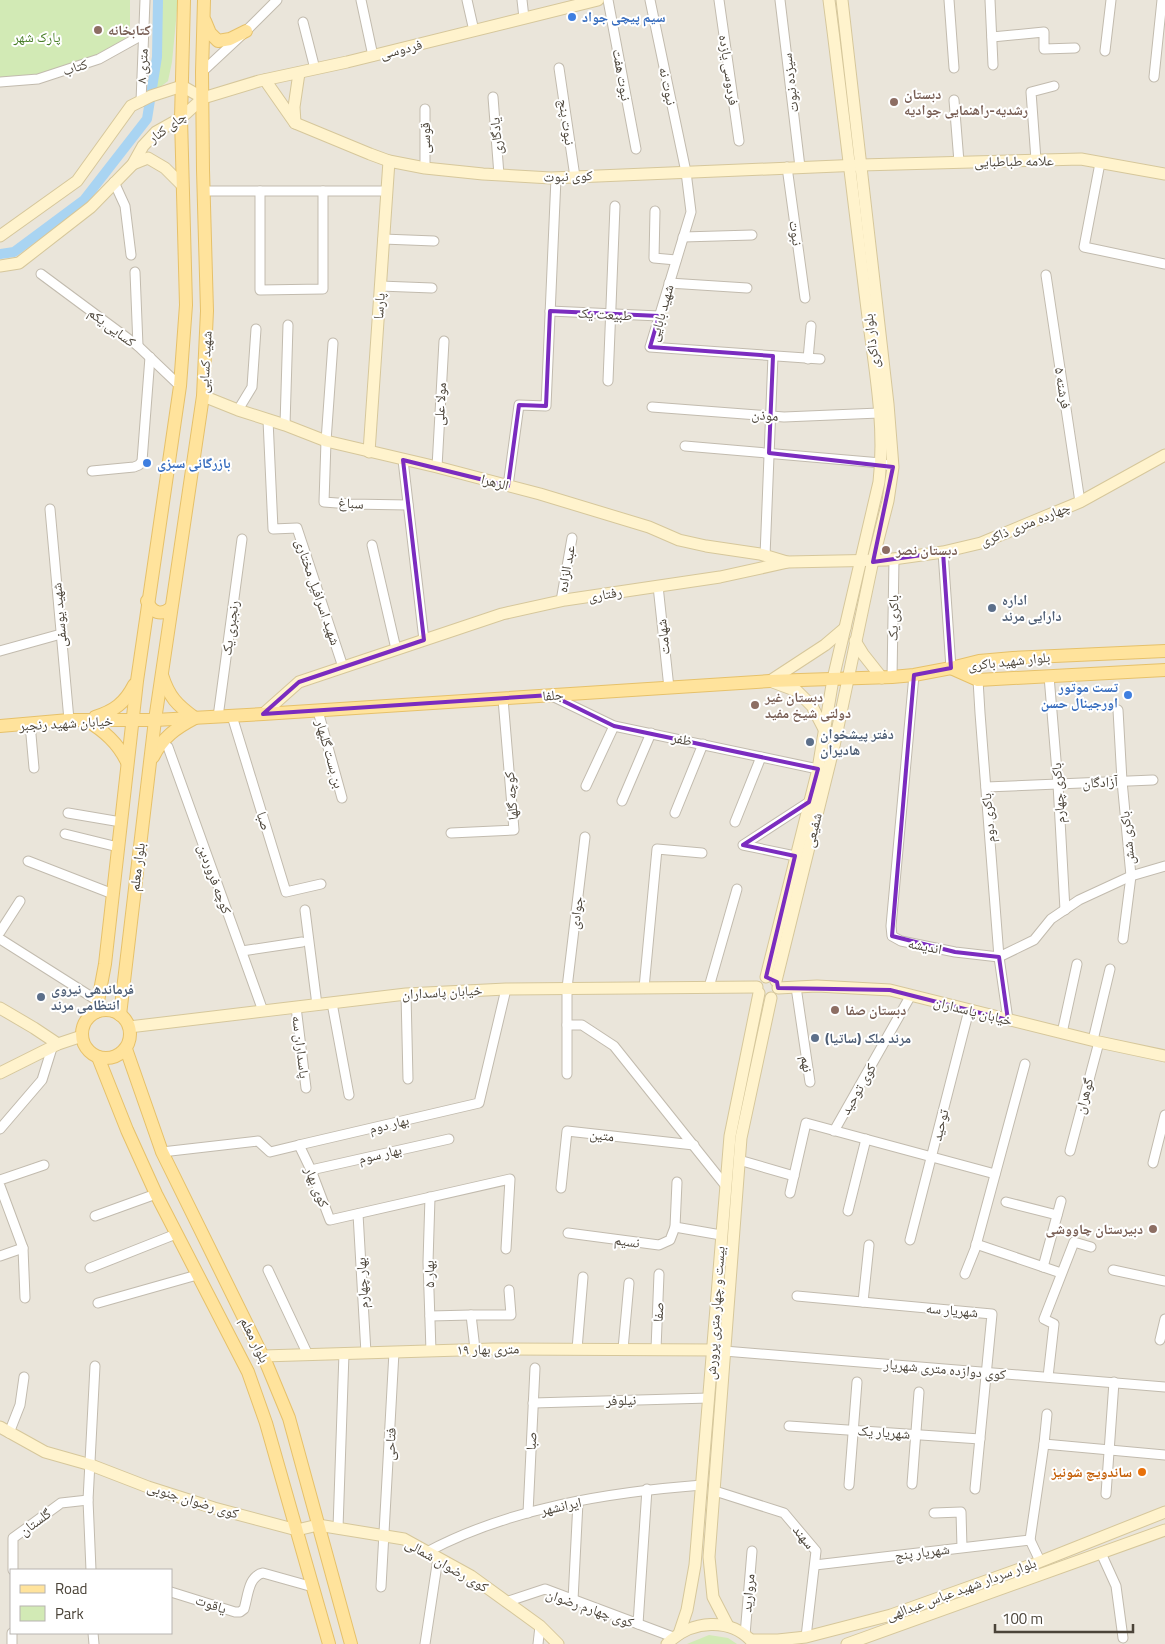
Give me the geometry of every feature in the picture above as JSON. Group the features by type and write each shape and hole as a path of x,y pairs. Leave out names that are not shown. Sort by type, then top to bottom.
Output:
{"main road":[{"name":"شهید کسایی","path":"132,720 147,601 180,386 186,305 181,118 184,0"},
{"name":"شهید کسایی","path":"155,720 203,396 208,311 202,72 204,0"},
{"path":"204,18 210,33 218,41 230,40 246,31"},
{"path":"147,601 150,608 157,613 165,613 171,608"},
{"name":"بلوار شهید باکری","path":"951,668 979,661 1012,658 1165,651"},
{"name":"جلفا","path":"155,720 770,681 887,678 951,668"},
{"name":"بلوار شهید باکری","path":"951,668 978,680 1165,670"},
{"path":"150,763 159,744 168,734 195,718 172,699 162,673"},
{"path":"86,720 109,713 120,706 128,698 137,681"},
{"name":"خیابان شهید رنجبر","path":"0,726 69,720 155,720"},
{"path":"86,720 107,734 117,744 127,762"},
{"name":"بلوار معلم","path":"97,1006 105,964 132,720"},
{"name":"بلوار معلم","path":"120,1014 155,720"},
{"path":"97,1006 120,1014 129,1027 130,1036 126,1049 114,1057 106,1059 90,1053 85,1046 82,1036 83,1026 97,1006"},
{"name":"بلوار معلم","path":"126,1049 162,1152 263,1356 289,1418 351,1644"},
{"name":"بلوار معلم","path":"98,1057 127,1130 156,1194 248,1372 266,1423 329,1644"}],"street":[{"name":"۸ متری","path":"141,102 145,0"},
{"path":"202,72 277,0"},
{"path":"361,0 373,56"},
{"path":"467,0 474,31"},
{"path":"522,0 524,18"},
{"name":"فردوسی","path":"203,98 265,80 373,56 597,0"},
{"name":"نبوت هفت","path":"608,0 636,149"},
{"name":"نبوت نه","path":"650,0 686,172"},
{"name":"فردوسی یازده","path":"719,0 739,141"},
{"name":"سیزده نبوت","path":"780,0 800,167"},
{"name":"بلوار ذاکری","path":"828,0 856,165 888,404 893,467 888,501 873,560 848,678"},
{"name":"بلوار ذاکری","path":"833,679 879,482 881,463 879,413 842,0"},
{"path":"949,0 954,68"},
{"path":"990,0 993,65"},
{"path":"1105,51 1110,0"},
{"path":"1154,77 1162,0"},
{"path":"304,22 315,69"},
{"path":"992,37 1044,32 1044,49 1074,48"},
{"name":"کتاب","path":"0,82 38,79 99,59 144,34"},
{"name":"نبوت پنج","path":"559,68 575,177"},
{"path":"295,123 294,108 299,73"},
{"path":"265,80 295,123"},
{"name":"چای کنار","path":"0,236 77,181 131,106 182,86 203,98 181,118 156,132 142,146 133,164 91,207 19,263 0,266"},
{"path":"1036,160 1031,92 1054,86"},
{"name":"یادگاری","path":"493,97 499,175"},
{"path":"954,100 959,162"},
{"name":"قوسی","path":"425,109 425,168"},
{"name":"کوی نبوت","path":"295,123 389,160 425,168 499,175 556,178 856,165"},
{"path":"133,164 148,158 165,168 182,184"},
{"name":"پارسا","path":"369,452 389,160"},
{"name":"علامه طباطبایی","path":"856,165 1081,160 1165,174"},
{"path":"1100,163 1084,247 1165,264"},
{"name":"نبوت","path":"787,167 805,298"},
{"name":"شهید بابایی","path":"686,172 691,212 650,347 820,360"},
{"path":"508,486 520,406 546,406 556,178"},
{"path":"114,182 125,206 131,255"},
{"path":"204,191 387,191"},
{"path":"260,191 260,290 323,289 323,191"},
{"path":"608,381 616,206"},
{"path":"655,211 654,258 676,260"},
{"path":"683,237 752,235"},
{"path":"383,239 434,240"},
{"path":"135,272 138,346"},
{"name":"کسایی یکم","path":"41,274 138,346 180,386"},
{"name":"فرشته ۵","path":"1046,275 1080,502"},
{"path":"669,283 747,288"},
{"path":"380,286 432,288"},
{"name":"طبیعت یک","path":"550,311 659,316"},
{"path":"285,425 288,325"},
{"path":"808,359 811,326"},
{"path":"238,410 252,387 256,329"},
{"name":"مولا علی","path":"437,467 444,341"},
{"path":"326,442 333,342"},
{"path":"765,556 773,356"},
{"path":"92,471 134,467 142,461 150,357"},
{"name":"الزهرا","path":"203,396 238,410 285,425 326,442 437,467 508,486 649,527 679,540 788,562"},
{"name":"موذن","path":"652,407 772,416 879,413"},
{"name":"شهید اسرافیل مختاری","path":"268,420 273,528 297,528 344,667"},
{"name":"سباغ","path":"326,442 324,502 408,505"},
{"path":"685,446 881,463 893,467"},
{"name":"چهارده متری ذاکری","path":"788,562 894,559 943,552 980,543 1080,502 1165,454"},
{"path":"403,460 424,640"},
{"name":"شهید یوسفی","path":"50,509 69,720"},
{"name":"عبد الزاده","path":"561,601 572,538"},
{"name":"رنجبری یک","path":"218,717 242,539"},
{"path":"372,545 396,649"},
{"path":"943,552 951,668"},
{"name":"باکری یک","path":"887,678 894,559"},
{"name":"رفتاری","path":"263,714 299,682 502,614 561,601 720,577 788,562"},
{"name":"شهامت","path":"658,586 668,688"},
{"path":"770,681 825,645 845,628"},
{"path":"0,652 61,634"},
{"path":"855,641 863,654 887,678"},
{"name":"اندیشه","path":"914,675 891,926 892,936 901,941 956,952 999,956 1034,940 1051,919 1079,900 1131,876 1165,866"},
{"name":"باکری چهارم","path":"1049,676 1058,784 1065,910"},
{"name":"شفیعی","path":"801,857 834,746 848,678"},
{"name":"شفیعی","path":"774,982 826,731 833,679"},
{"name":"باکری دوم","path":"978,680 999,956 1008,1020"},
{"path":"770,681 797,691 812,706 826,731"},
{"name":"ظفر","path":"551,696 614,726 818,769"},
{"name":"کوچه گلها","path":"451,833 514,830 503,698"},
{"name":"بن بست گلبهار","path":"318,710 342,798"},
{"name":"باکری شش","path":"1118,710 1122,781 1131,876 1123,939"},
{"name":"صبا","path":"232,716 286,892 321,884"},
{"path":"30,724 34,768"},
{"path":"586,786 614,726"},
{"path":"622,801 651,733"},
{"path":"675,813 703,744"},
{"name":"کوچه فروردین","path":"168,747 263,1011"},
{"path":"735,822 761,757"},
{"name":"آزادگان","path":"986,787 1153,780"},
{"path":"801,857 743,845 810,802"},
{"path":"68,813 121,822"},
{"path":"65,834 118,847"},
{"name":"جوادی","path":"567,1074 567,988 585,837"},
{"path":"644,988 657,849 702,853"},
{"path":"28,861 113,894"},
{"path":"709,987 738,889"},
{"path":"0,932 20,901"},
{"path":"305,910 317,1005"},
{"path":"0,940 97,1006"},
{"path":"242,951 302,942"},
{"path":"1062,1033 1077,964"},
{"name":"گوهران","path":"1070,1151 1096,1041 1110,969"},
{"path":"760,980 774,982 776,994 771,998 764,998 758,990 760,980"},
{"name":"خیابان پاسداران","path":"774,982 796,987 818,986 890,990 1096,1041 1164,1053"},
{"name":"خیابان پاسداران","path":"129,1027 406,994 567,988 709,987 758,990"},
{"name":"نهم","path":"796,987 810,1082"},
{"name":"بهار دوم","path":"299,1145 480,1102 506,989"},
{"name":"بیست و چهار متری پرورش","path":"728,1626 713,1597 709,1557 715,1491 722,1234 730,1136 758,990"},
{"path":"406,994 408,1079"},
{"name":"کوی توحید","path":"834,1131 911,995"},
{"name":"بیست و چهار متری پرورش","path":"673,1638 687,1610 695,1565 709,1398 718,1350 741,1138 771,998"},
{"path":"332,1003 350,1095"},
{"name":"پاسداران سه","path":"296,1007 306,1088"},
{"path":"0,1008 34,1028 55,1046"},
{"name":"توحید","path":"910,1240 969,1010"},
{"path":"567,1024 582,1025 614,1046 726,1186"},
{"path":"0,1073 55,1046 82,1036"},
{"path":"0,1128 42,1080 55,1046"},
{"path":"965,1274 976,1244 1025,1064"},
{"path":"1153,1163 1165,1115"},
{"path":"790,1193 806,1124 995,1174"},
{"name":"متین","path":"561,1188 567,1131 694,1145"},
{"name":"بهار سوم","path":"311,1170 449,1139"},
{"path":"848,1211 866,1139"},
{"path":"162,1152 258,1141 270,1152 299,1145"},
{"name":"کوی بهار","path":"299,1145 311,1170 330,1220 510,1179 506,1249"},
{"path":"739,1160 794,1176"},
{"path":"0,1180 44,1165"},
{"path":"677,1182 675,1227 722,1234"},
{"path":"0,1186 23,1248 25,1298"},
{"path":"95,1216 156,1194"},
{"name":"بهار ۵","path":"430,1197 428,1262 431,1351"},
{"path":"1044,1267 1061,1201"},
{"path":"1006,1202 1057,1216"},
{"name":"بهار چهارم","path":"358,1214 366,1353"},
{"name":"نسیم","path":"568,1233 659,1245 670,1240 675,1227"},
{"path":"90,1268 176,1234"},
{"path":"1048,1377 1054,1324 1044,1319 1074,1242 1091,1247"},
{"path":"863,1302 869,1244"},
{"path":"976,1244 1061,1273"},
{"path":"0,1256 23,1248"},
{"path":"268,1270 308,1354"},
{"path":"1113,1270 1165,1281"},
{"name":"صفا","path":"656,1349 660,1274"},
{"path":"98,1303 197,1275"},
{"path":"577,1349 583,1277"},
{"path":"623,1349 629,1283"},
{"path":"430,1316 511,1315 509,1290"},
{"name":"شهریار سه","path":"797,1296 992,1314 975,1489"},
{"path":"471,1315 475,1349"},
{"path":"1160,1340 1165,1319"},
{"name":"۱۹ متری بهار","path":"263,1356 475,1349 718,1350"},
{"name":"کوی دوازده متری شهریار","path":"718,1350 1165,1386"},
{"name":"فتاحی","path":"381,1586 394,1352"},
{"path":"338,1528 344,1353"},
{"path":"91,1569 88,1500 95,1366"},
{"name":"صبا","path":"528,1513 536,1368"},
{"path":"4,1430 20,1406 24,1377"},
{"path":"849,1485 857,1382"},
{"path":"1106,1494 1114,1382"},
{"path":"912,1484 919,1392"},
{"name":"نیلوفر","path":"533,1402 709,1398"},
{"path":"1040,1561 1030,1540 1047,1414"},
{"name":"شهریار یک","path":"789,1426 980,1439"},
{"name":"کوی رضوان جنوبی","path":"4,1430 45,1452 71,1461 91,1465 148,1487 214,1508 297,1530"},
{"path":"1044,1444 1165,1455"},
{"name":"ایرانشهر","path":"426,1552 456,1536 506,1518 648,1489 702,1485"},
{"path":"638,1624 648,1489"},
{"name":"سهند","path":"715,1491 784,1513 816,1551 806,1637"},
{"name":"گلستان","path":"13,1569 13,1538 61,1502 88,1500"},
{"path":"573,1600 578,1502"},
{"path":"934,1513 961,1512 962,1548"},
{"name":"بلوار سردار شهید عباس عبدالهی","path":"750,1640 806,1637 891,1615 1040,1561 1165,1512"},
{"path":"297,1530 318,1525"},
{"name":"کوی رضوان شمالی","path":"318,1525 404,1539 471,1576 540,1626 558,1644"},
{"name":"بلوار سردار شهید عباس عبدالهی","path":"847,1644 1101,1553 1164,1533"},
{"name":"شهریار پنج","path":"815,1564 1030,1540"},
{"name":"مروارید","path":"750,1640 752,1551"},
{"path":"1101,1553 1116,1586 1122,1638"},
{"path":"426,1644 438,1558"},
{"name":"یاقوت","path":"172,1592 240,1612 244,1609 253,1578 258,1574 263,1573 313,1587"},
{"name":"کوی چهارم رضوان","path":"506,1602 545,1589 673,1638"},
{"path":"673,1638 690,1627 709,1624 728,1626 750,1640"},
{"path":"538,1644 540,1626"}],"highlighted area":[{"path":"550,311 659,316 650,347 773,356 769,453 893,467 873,562 943,552 951,668 914,675 892,936 955,952 999,957 1008,1020 890,990 778,988 777,982 766,977 795,856 743,845 809,802 818,769 614,726 551,695 263,714 299,682 424,640 403,460 508,486 519,405 546,406"}],"shaded area":[{"path":"0,0 1165,0 1165,1644 0,1644"}],"green space":[{"name":"پارک شهر","path":"0,0 130,0 130,28 124,41 104,55 37,76 0,79"},
{"path":"161,0 178,0 172,62 168,81 154,92 160,62"},
{"path":"709,1635 728,1638 737,1644 687,1644"}],"waterway":[{"path":"0,254 14,252 84,200 147,119 157,57 158,0"}],"place":[{"name":"سیم پیچی جواد","path":"572,17"},
{"name":"کتابخانه","path":"98,30"},
{"name":"دبستان رشدیه-راهنمایی جوادیه","path":"894,102"},
{"name":"بازرگانی سبزی","path":"147,463"},
{"name":"دبستان نصر","path":"886,550"},
{"name":"اداره دارایی مرند","path":"992,608"},
{"name":"تست موتور اورجینال حسن","path":"1128,695"},
{"name":"دبستان غیر دولتی شیخ مفید","path":"755,705"},
{"name":"دفتر پیشخوان هادیران","path":"810,742"},
{"name":"فرماندهی نیروی انتظامی مرند","path":"41,997"},
{"name":"دبستان صفا","path":"835,1010"},
{"name":"مرند ملک (ساتیا)","path":"815,1038"},
{"name":"دبیرستان چاووشی","path":"1153,1229"},
{"name":"ساندویچ شونیز","path":"1142,1472"}]}
